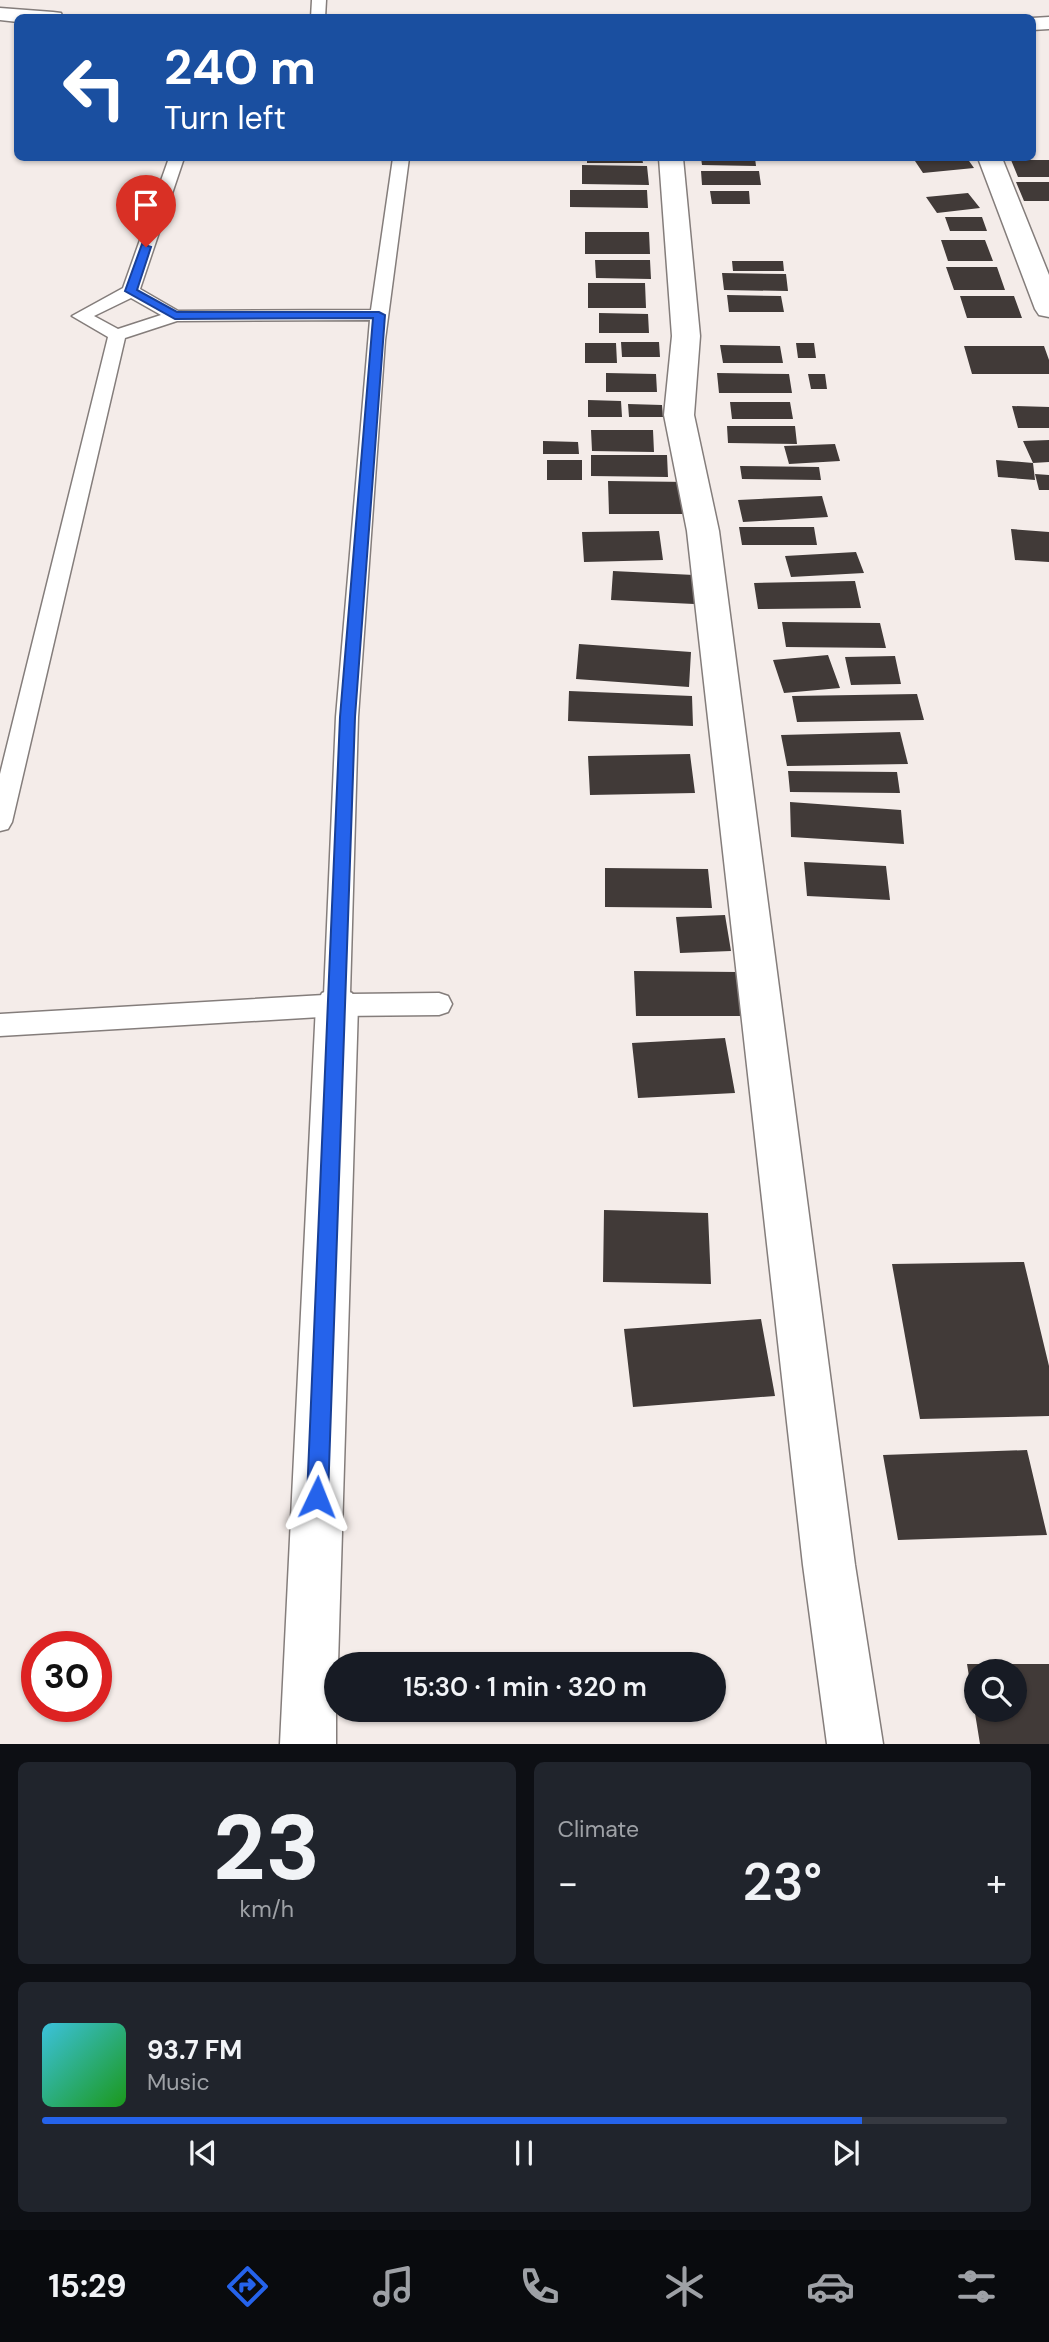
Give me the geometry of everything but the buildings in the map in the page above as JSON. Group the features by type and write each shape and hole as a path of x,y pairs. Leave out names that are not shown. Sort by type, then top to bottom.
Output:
{"street":[{"path":"671,161 686,336 679,415 703,531 827,1551 855,1744"},
{"path":"991,161 1049,309"},
{"path":"308,1744 337,1005"}],"lane":[{"path":"175,161 131,291 81,316 117,335 175,316 379,315"},
{"path":"337,1005 347,717 379,315 401,161"},
{"path":"131,291 175,316"},
{"path":"0,822 117,335"},
{"path":"0,1025 337,1005 439,1004"}],"route":[{"path":"146,247 131,291 175,316 379,315 347,717 317,1497"}]}
